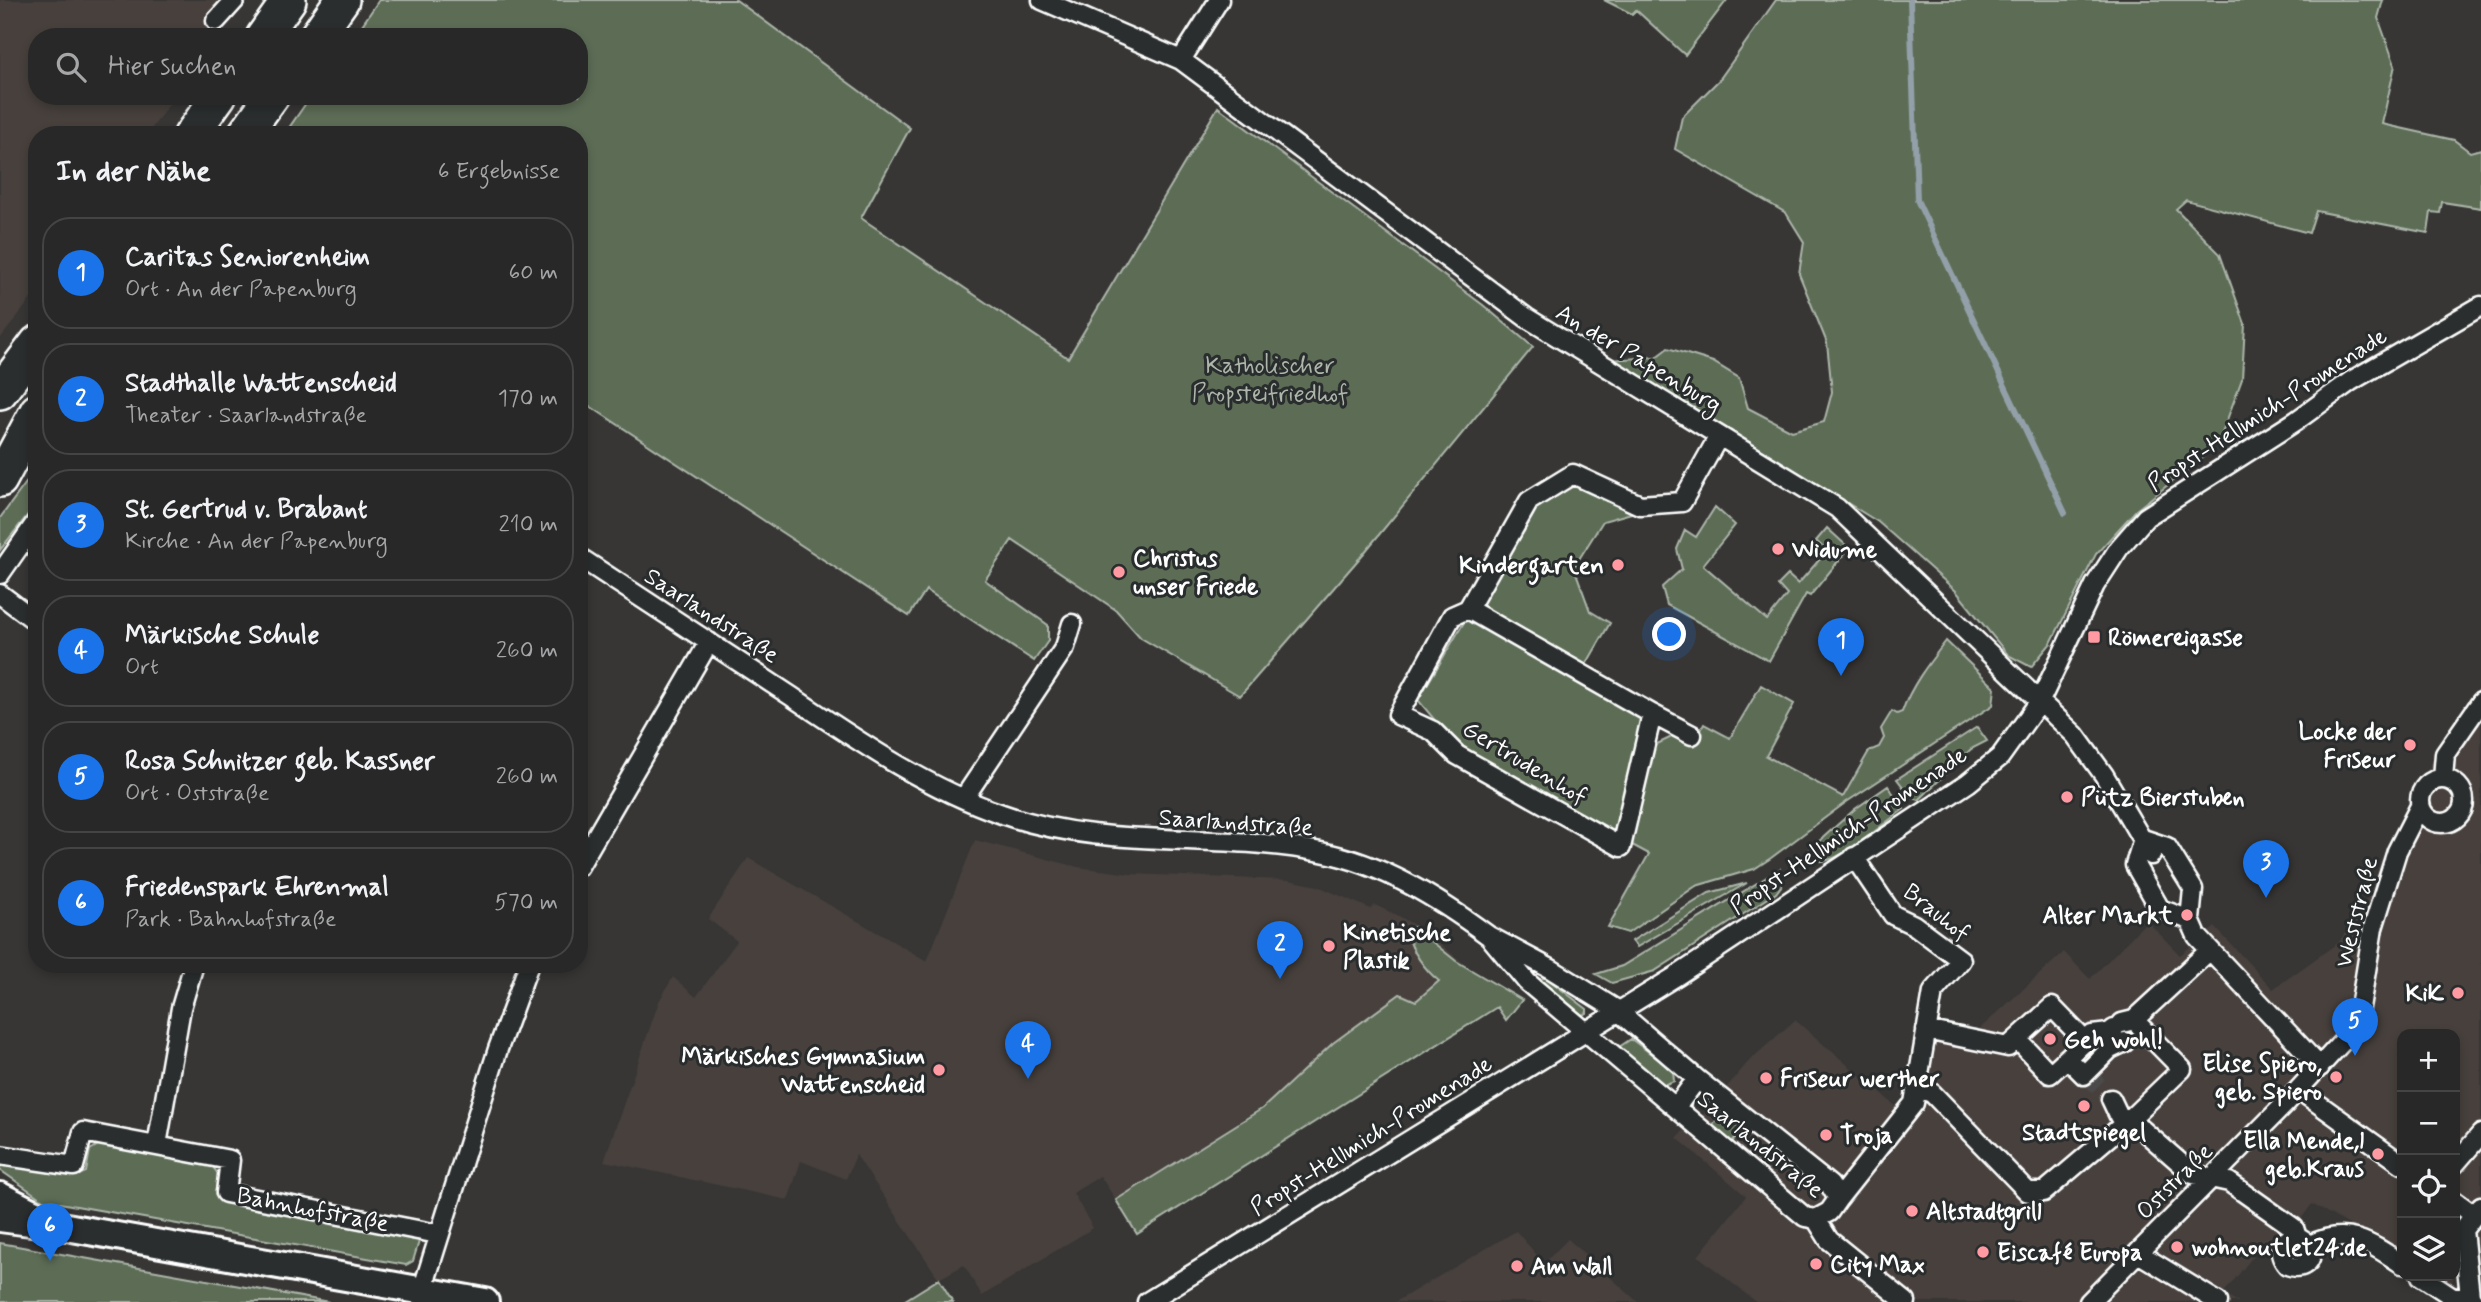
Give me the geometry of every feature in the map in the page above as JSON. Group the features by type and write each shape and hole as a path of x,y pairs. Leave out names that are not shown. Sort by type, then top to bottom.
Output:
{"highway":[{"path":"269,28 289,0"},
{"path":"322,28 342,0"},
{"path":"197,126 213,105"},
{"path":"250,126 266,105"},
{"path":"0,392 28,355"},
{"path":"0,460 28,422"},
{"path":"0,480 28,427"}],"street":[{"path":"216,21 236,0"},
{"name":"An der Papenburg","path":"1042,0 1181,60 1527,318 1837,508 2075,734 2147,847 2166,847 2193,889 2190,920"},
{"path":"1181,60 1219,0"},
{"name":"Propst-Hellmich-Promenade","path":"1147,1302 1617,1010 1678,975 1968,783 2000,757 2040,701 2095,585 2119,548 2146,517 2296,421 2351,381 2481,306"},
{"name":"Gertrudenhof","path":"1652,714 1621,846 1457,755 1433,731 1398,715 1452,616 1468,609 1529,501 1573,474 1640,505 1682,502 1719,436"},
{"path":"0,574 28,534"},
{"name":"Saarlandstraße","path":"588,562 886,760 1001,814 1058,831 1144,841 1277,845 1332,855 1383,871 1617,1010 1697,1079 1830,1185 1838,1199 1829,1212 1816,1219 1805,1217 1527,982 1489,936"},
{"path":"0,594 28,615"},
{"path":"1468,609 1692,735"},
{"path":"964,798 1066,647 1072,624"},
{"path":"588,850 709,642"},
{"path":"2420,806 2427,818 2438,823 2449,822 2458,816 2464,803 2463,793 2455,783 2443,778 2445,754 2481,702"},
{"name":"Weststraße","path":"2351,1034 2357,1026 2373,928 2397,851 2420,806 2420,794 2426,785 2443,778"},
{"path":"2147,847 2135,865 2160,909 2190,920 2197,936 2320,1067"},
{"name":"Brauhof","path":"1838,1199 1914,1102 1933,992 1961,960 1914,925 1893,915 1854,857"},
{"path":"2067,1058 2084,1075 2210,950"},
{"path":"157,1145 181,1008 191,973"},
{"path":"422,1290 438,1234 526,973"},
{"path":"1926,1030 2008,1047 2052,1007 2085,1041"},
{"path":"1916,1087 1932,1093 2028,1192 2044,1192 2130,1119 2182,1069 2128,1030 2092,1035 2050,1074 2017,1039"},
{"name":"Oststraße","path":"2089,1302 2351,1034"},
{"name":"Saarlandstraße","path":"1676,1107 1697,1079"},
{"path":"2299,1090 2397,1160"},
{"path":"2111,1099 2119,1116 2130,1119 2193,1174 2229,1182 2294,1228 2303,1241 2361,1237 2397,1261"},
{"name":"Bahnhofstraße","path":"0,1155 74,1166 83,1132 157,1145 230,1160 226,1193 438,1234"},
{"path":"2460,1158 2481,1133"},
{"path":"0,1196 61,1226"},
{"path":"2426,1281 2443,1297 2472,1299 2463,1230 2478,1211 2460,1203"},
{"path":"0,1218 61,1226 485,1302"},
{"name":"Saarlandstraße","path":"1816,1219 1829,1240 1906,1302"},
{"path":"2138,1253 2218,1302"}],"shaded area":[{"path":"0,0 250,0 226,28 28,28 28,105 169,105 153,126 28,126 28,303 0,339"},
{"path":"2481,724 2481,1269 2473,1265 2460,1269 2460,1029 2397,1029 2397,1252 2312,1204 2301,1219 2255,1254 2223,1294 2239,1302 1756,1302 1698,1256 1746,1196 1677,1138 1684,1130 1689,1131 1749,1061 1795,1020 1897,1107 1906,1097 1921,1022 1974,1034 2064,952 2090,979 2147,921 2180,955 2215,927 2273,989 2339,942 2377,883 2414,793 2439,750 2454,758 2475,726"},
{"name":"Märkisches Gymnasium Wattenscheid","path":"975,840 1078,867 1131,874 1289,880 1318,886 1371,909 1375,905 1399,916 1426,932 1463,963 1393,1023 1116,1200 1100,1176 1073,1193 1093,1228 982,1296 964,1265 939,1279 856,1155 846,1179 801,1161 788,1200 604,1161 659,1001 673,977 696,997 737,941 708,919 748,858 927,961"},
{"path":"1516,1231 1544,1263 1568,1239 1638,1302 1395,1302"}],"green space":[{"name":"Katholischer Propsteifriedhof","path":"379,0 736,0 910,128 861,218 1068,358 1218,107 1483,305 1533,347 1364,553 1240,696 1141,638 1116,610 1012,540 985,580 1048,625 1048,641 1034,661 926,590 909,616 588,405 588,126 290,126 305,105 588,105 588,28 360,28"},
{"path":"1604,0 1727,0 1685,55 1636,10 1632,14"},
{"path":"1776,0 2383,0 2378,18 2395,65 2382,124 2454,140 2470,152 2481,149 2481,208 2442,202 2440,213 2431,212 2428,233 2316,211 2309,233 2186,200 2176,209 2220,254 2245,324 2242,379 2221,436 2201,459 2136,510 2096,554 2051,643 2031,667 2008,655 1956,591 1878,522 1702,413 1607,360 1656,357 1668,348 1713,362 1739,378 1748,408 1792,431 1824,422 1832,392 1827,343 1799,274 1804,242 1786,213 1675,149 1682,117 1719,80"},
{"path":"28,480 28,514 0,550 0,518"},
{"path":"1575,483 1635,512 1603,521 1574,567 1590,611 1610,623 1579,677 1642,712 1653,746 1680,733 1695,741 1704,724 1730,738 1761,685 1794,704 1766,756 1843,797 1869,751 1879,747 1884,738 1881,729 1892,711 1897,714 1902,712 1915,684 1946,641 1995,688 1993,705 1845,803 1754,869 1696,886 1628,933 1608,927 1649,854 1463,754 1418,700 1531,509"},
{"path":"1715,507 1735,525 1703,565 1767,620 1787,595 1778,585 1788,575 1798,584 1827,551 1816,541 1827,528 1849,548 1810,596 1806,594 1769,661 1667,605 1662,587 1682,569 1677,549 1685,530 1696,537"},
{"path":"1977,727 1987,741 1971,749 1919,800 1911,797 1897,779"},
{"path":"1888,786 1904,809 1840,855 1820,861 1809,855 1807,852 1855,809"},
{"path":"1780,869 1782,885 1776,893 1655,971 1612,983 1596,974 1622,966"},
{"path":"1747,883 1637,947 1632,941 1709,893"},
{"path":"1414,927 1456,961 1522,1000 1506,1020 1497,1007 1137,1234 1116,1200 1263,1108 1333,1043 1400,994 1416,1001 1439,981 1424,966 1411,945 1407,931"},
{"path":"1545,977 1587,1009 1587,1013 1582,1015 1540,980"},
{"path":"1631,1039 1673,1070 1674,1081 1663,1085 1619,1047"},
{"path":"1724,1112 1743,1129 1731,1143 1712,1126"},
{"path":"100,1144 210,1163 218,1174 215,1195 220,1201 420,1238 413,1261 406,1265 43,1200 0,1170 0,1162 76,1176 86,1172 90,1150"},
{"path":"0,1243 329,1302 0,1302"},
{"path":"939,1279 953,1302 902,1302"}],"waterway":[{"path":"1910,0 1917,200 2065,513"}],"tunnel":[{"path":"2086,1073 2111,1099"}],"place":[{"name":"Widume","path":"1778,549"},
{"name":"Kindergarten","path":"1618,565"},
{"name":"Christus unser Friede","path":"1119,572"},
{"name":"Römereigasse","path":"2094,637"},
{"name":"Caritas Seniorenheim","path":"1841,676"},
{"name":"Locke der Friseur","path":"2410,745"},
{"name":"Pütz Bierstuben","path":"2067,797"},
{"name":"St. Gertrud v. Brabant","path":"2266,898"},
{"name":"Alter Markt","path":"2187,915"},
{"name":"Kinetische Plastik","path":"1329,946"},
{"name":"Stadthalle Wattenscheid","path":"1280,979"},
{"name":"KiK","path":"2458,993"},
{"name":"Geh wohl!","path":"2050,1039"},
{"name":"Rosa Schnitzer geb. Kassner","path":"2355,1056"},
{"name":"Märkisches Gymnasium Wattenscheid","path":"939,1070"},
{"name":"Elise Spiero, geb. Spiero","path":"2336,1077"},
{"name":"Friseur werther","path":"1766,1078"},
{"name":"Märkische Schule","path":"1028,1079"},
{"name":"Stadtspiegel","path":"2084,1106"},
{"name":"Troja","path":"1826,1135"},
{"name":"Ella Mende,l geb.Kraus","path":"2378,1154"},
{"name":"Altstadtgrill","path":"1912,1211"},
{"name":"wohnoutlet24.de","path":"2177,1247"},
{"name":"Eiscafé Europa","path":"1983,1252"},
{"name":"Friedenspark Ehrenmal","path":"50,1261"},
{"name":"City Max","path":"1816,1264"},
{"name":"Am Wall","path":"1517,1266"}]}
